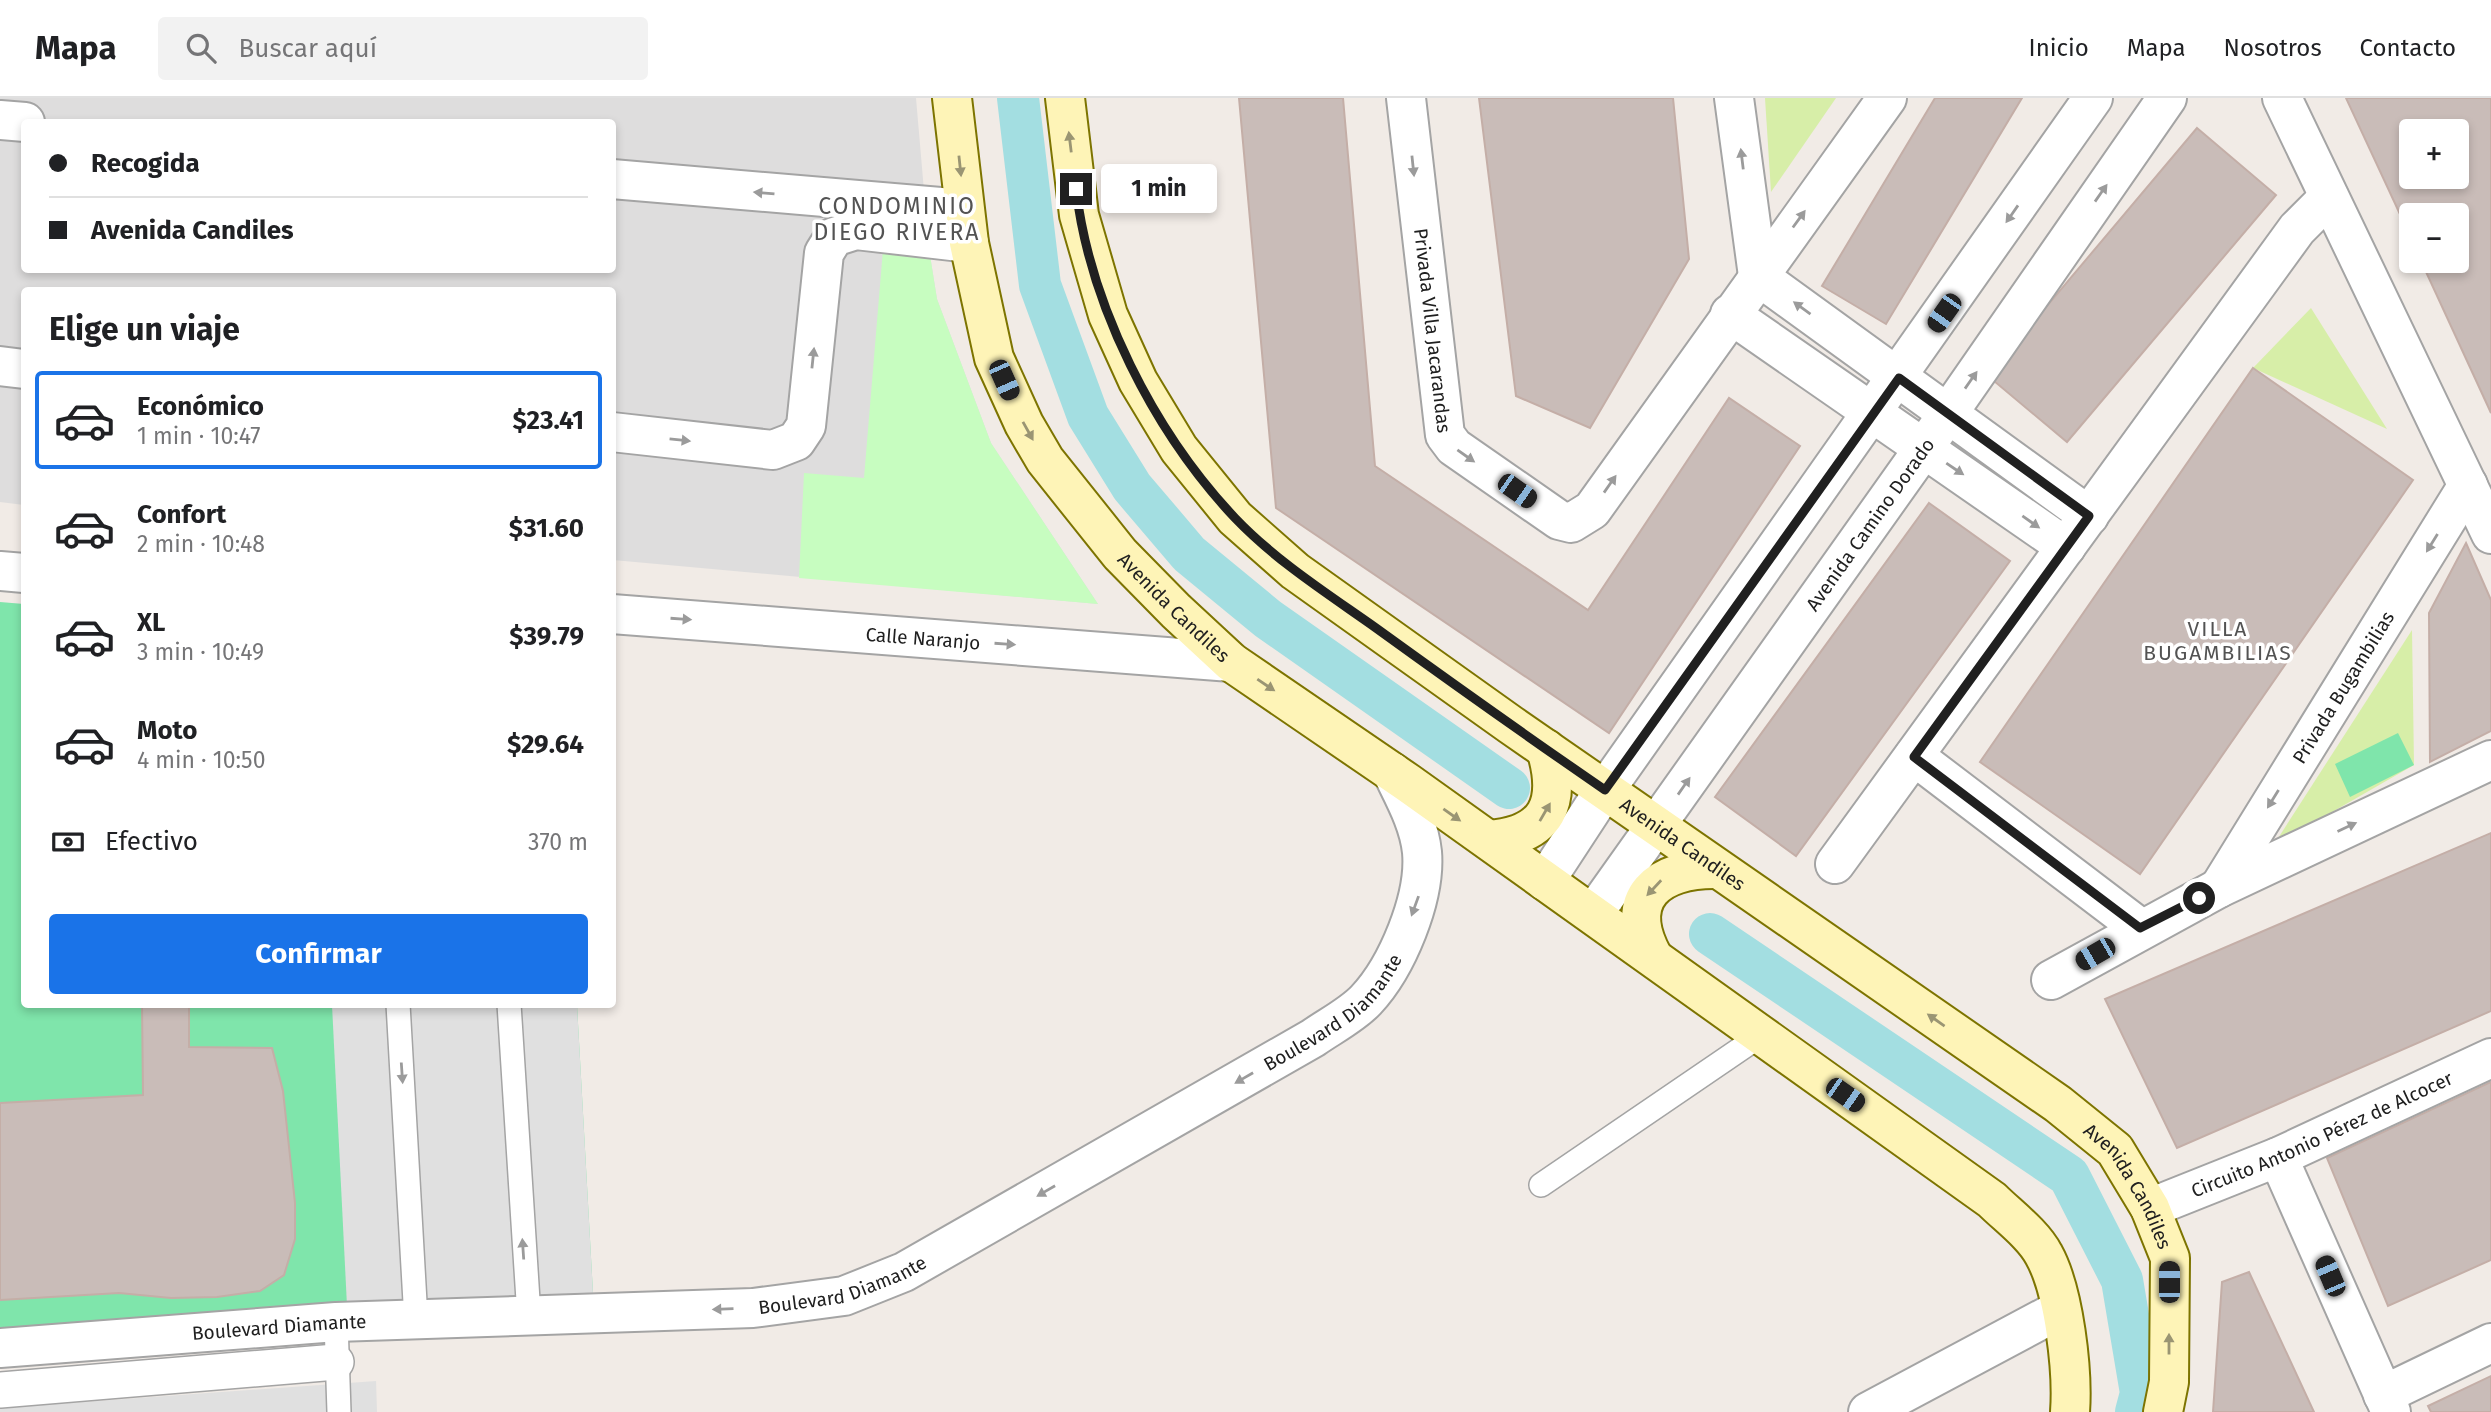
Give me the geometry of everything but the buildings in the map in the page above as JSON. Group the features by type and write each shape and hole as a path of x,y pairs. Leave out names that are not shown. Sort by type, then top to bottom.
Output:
{"main road":[{"name":"Avenida Candiles","path":"952,98 966,226 994,358 1024,424 1045,460 1120,554 1231,662 1489,840 1600,906 1653,957 1992,1200 2043,1254 2061,1309 2073,1379 2070,1412"},
{"name":"Avenida Candiles","path":"1065,98 1079,215 1108,315 1138,381 1179,449 1235,518 1295,571 1546,749 1600,796 1651,833 1717,869 2058,1104 2115,1150 2150,1208 2169,1258 2169,1381 2163,1412"},
{"path":"1489,840 1518,836 1536,826 1548,811 1553,790 1546,749"},
{"path":"1653,957 1641,927 1646,895 1653,886 1671,874 1693,869 1717,869"}],"street":[{"name":"Privada Villa Jacarandas","path":"1406,98 1445,435 1454,447 1559,520 1571,523 1591,510 1887,98"},
{"path":"1734,98 1758,275 2089,516"},
{"path":"1550,874 1600,796 1899,378 2093,98"},
{"name":"Avenida Camino Dorado","path":"1600,906 1924,448 2167,98"},
{"path":"2283,98 2491,534"},
{"path":"0,120 21,122"},
{"path":"616,180 966,226"},
{"path":"1835,864 2297,229 2329,197"},
{"path":"616,432 773,450 796,441 806,426 824,253 834,237 856,230 966,226"},
{"path":"1730,314 2066,547"},
{"path":"0,366 21,369"},
{"name":"Privada Bugambilias","path":"2219,888 2468,485"},
{"path":"0,571 21,573"},
{"name":"Calle Naranjo","path":"616,614 1231,662"},
{"path":"1914,757 2140,928"},
{"path":"2051,980 2140,928 2219,888 2491,760"},
{"name":"Boulevard Diamante","path":"0,1348 336,1322 753,1308 844,1296 904,1272 1313,1038 1364,1002 1385,978 1421,889 1422,852 1415,819 1392,772"},
{"name":"Circuito Antonio Pérez de Alcocer","path":"2150,1208 2278,1157 2491,1058"},
{"path":"2278,1157 2387,1404 2491,1343"},
{"path":"1868,1412 2061,1309"},
{"name":"Boulevard Diamante","path":"0,1390 336,1362"}],"lane":[{"path":"398,1008 416,1320"},
{"path":"509,1008 529,1317"},
{"path":"1541,1185 1761,1035"},
{"path":"336,1322 339,1412"}],"shaded area":[{"path":"0,98 916,98 929,249 937,299 991,443 1098,604 616,560 616,287 21,287 21,505 0,502"},
{"path":"332,1008 577,1008 593,1293 347,1306"},
{"path":"376,1381 377,1412 0,1412 0,1408"}],"green space":[{"path":"1765,98 1836,98 1771,192"},
{"path":"883,249 929,249 937,299 991,443 1098,604 799,578 804,473 864,478"},
{"path":"2311,308 2387,429 2253,368"},
{"path":"0,602 21,604 21,1008 577,1008 593,1293 0,1331"},
{"path":"2412,630 2414,765 2273,846"},
{"path":"2398,733 2414,765 2350,797 2335,764"}],"waterway":[{"path":"1018,98 1040,285 1088,416 1132,487 1189,554 1268,619 1509,788"},
{"path":"1710,934 2069,1176 2122,1280 2141,1393 2136,1412"}],"district":[{"name":"CONDOMINIO DIEGO RIVERA","path":"897,219"},
{"name":"VILLA BUGAMBILIAS","path":"2218,641"}],"route":[{"path":"1076,189 1079,215 1108,315 1138,381 1179,449 1235,518 1295,571 1605,790 1899,378 2089,516 1914,757 2140,928 2199,898"}]}
